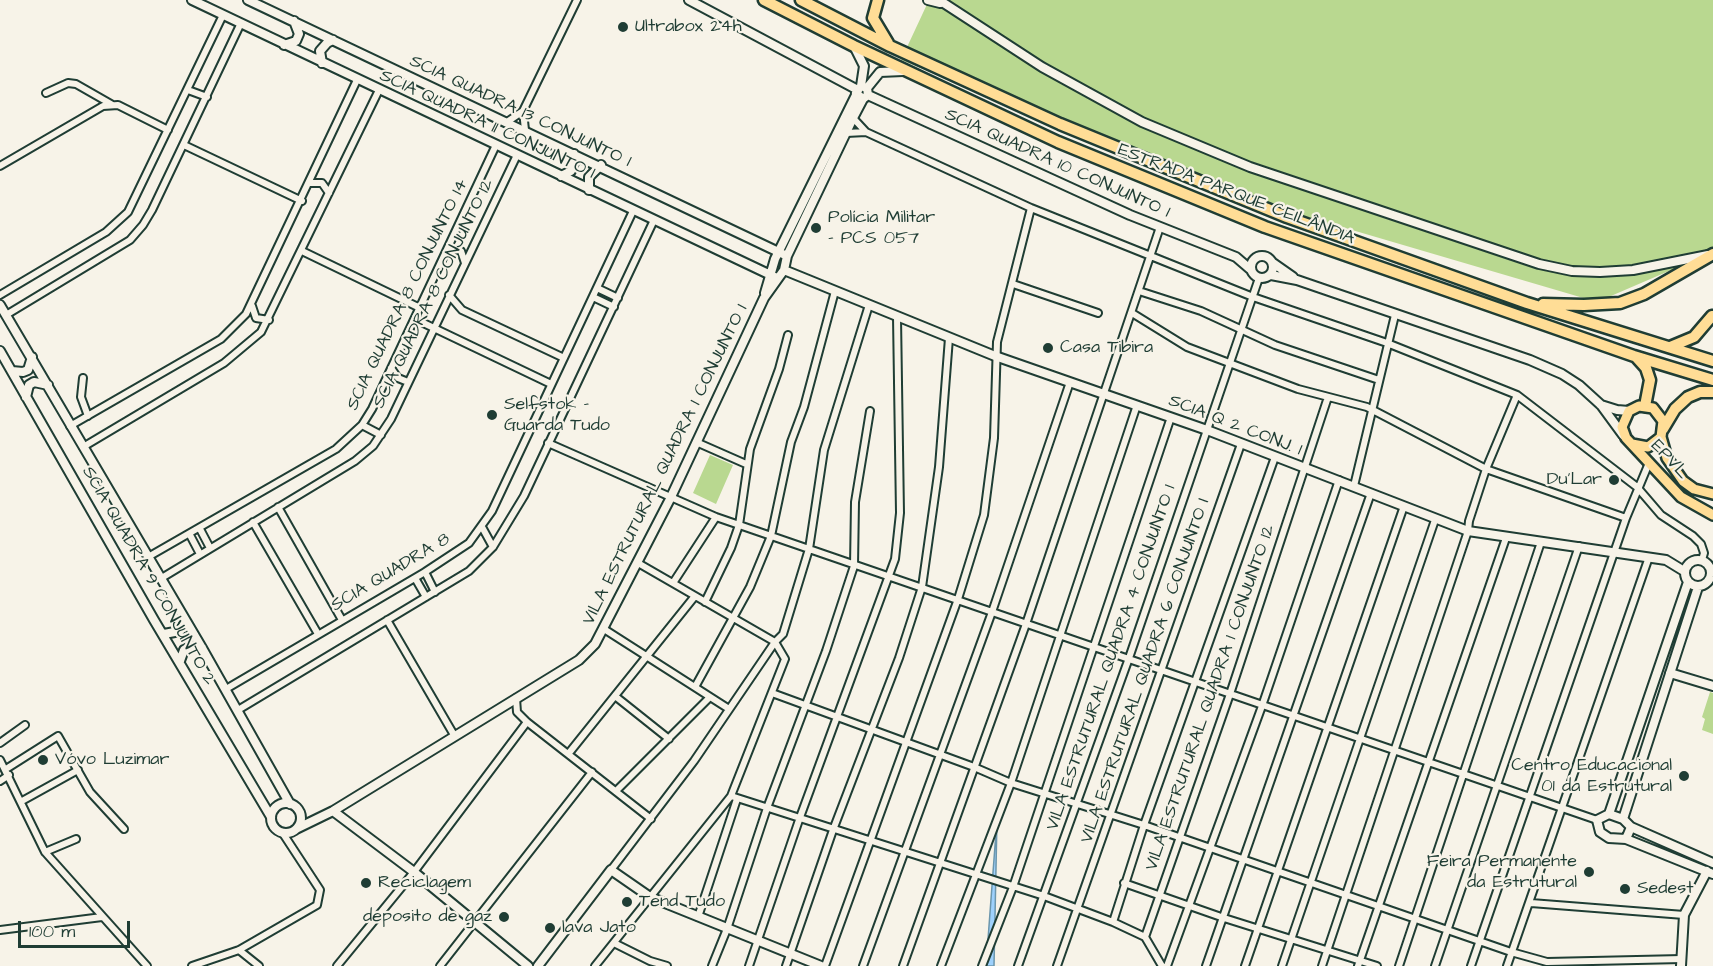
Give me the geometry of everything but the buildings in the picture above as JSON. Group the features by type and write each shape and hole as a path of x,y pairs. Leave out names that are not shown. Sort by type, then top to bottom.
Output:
{"highway":[{"name":"ESTRADA PARQUE CEILÂNDIA","path":"764,0 854,46 1058,142 1265,227 1635,356 1713,380"},
{"name":"ESTRADA PARQUE CEILÂNDIA","path":"801,0 890,46 1060,124 1287,217 1527,303 1713,361"},
{"path":"878,0 873,18 890,46"},
{"path":"1527,303 1584,305 1620,303 1644,294 1713,254"},
{"path":"1669,347 1694,336 1713,316 1713,310"},
{"path":"1635,356 1647,368 1650,380 1645,406"},
{"path":"1662,433 1675,409 1688,397 1700,392 1713,392"}],"main road":[{"path":"1645,406 1659,413 1662,433 1648,447 1629,441 1622,427 1629,411 1645,406"},
{"name":"EPVL","path":"1662,433 1667,458 1683,481 1694,489 1713,494"},
{"name":"EPVL","path":"1629,441 1681,497 1713,515"}],"street":[{"name":"SCIA QUADRA 11 CONJUNTO 1","path":"192,0 773,277"},
{"name":"SCIA QUADRA 13 CONJUNTO 1","path":"248,0 601,165 783,254"},
{"path":"507,122 523,111 577,0"},
{"name":"SCIA QUADRA 10 CONJUNTO 1","path":"689,0 862,92 1160,226 1236,257 1250,269"},
{"path":"928,0 939,1 1042,67 1142,122 1250,167 1539,264 1572,271 1600,272 1633,270 1713,254"},
{"path":"0,295 117,224 137,196 223,15"},
{"path":"284,45 296,41 299,34 294,21"},
{"path":"6,315 130,240 152,210 241,23"},
{"path":"322,63 320,51 322,46 333,40"},
{"path":"783,254 846,133 862,92 864,66 854,46"},
{"path":"773,277 784,270 783,254 862,92 880,72 909,72"},
{"path":"70,426 221,339 252,306 357,80"},
{"path":"46,93 68,83 76,84 111,104 168,130"},
{"path":"188,90 207,97"},
{"path":"82,447 224,363 246,346 269,320 379,90"},
{"path":"0,166 103,106 111,104"},
{"path":"523,111 525,130"},
{"path":"853,118 866,132 1031,208 1253,297 1387,343 1517,395 1637,488 1661,514 1694,536 1701,544 1704,553 1702,560"},
{"path":"846,133 866,132"},
{"path":"184,145 302,201"},
{"name":"SCIA QUADRA 8 CONJUNTO 14","path":"148,557 190,535 336,449 362,426 496,145"},
{"path":"561,176 571,171 574,154"},
{"name":"SCIA QUADRA 8 CONJUNTO 12","path":"160,579 355,461 381,435 517,155"},
{"path":"590,190 589,177 601,165"},
{"path":"310,183 322,183 329,193"},
{"path":"825,966 872,843 982,525 990,484 994,438 995,356 1031,208"},
{"name":"SCIA QUADRA 8","path":"226,689 458,552 482,527 633,211"},
{"path":"238,710 469,571 493,547 511,521 654,220"},
{"path":"903,966 1026,624 1160,226"},
{"path":"449,247 461,252 465,263"},
{"path":"302,251 420,308"},
{"name":"VILA ESTRUTURAL QUADRA 1 CONJUNTO 1","path":"296,829 333,811 579,660 604,629 638,563 783,254"},
{"name":"SCIA QUADRA 10 CONJUNTO 1","path":"1236,257 1254,258"},
{"path":"1297,280 1267,257 1254,258 1250,263 1250,269 1259,278 1271,275 1297,280 1530,360 1580,385 1601,405 1629,441"},
{"path":"1271,275 1275,270 1273,263"},
{"name":"SCIA Q 2 CONJ. 1","path":"784,270 995,356 1207,430 1275,458 1339,480 1435,520 1468,531 1666,560 1684,571"},
{"name":"VILA ESTRUTURAL QUADRA 4 CONJUNTO 1","path":"1018,966 1079,803 1259,278"},
{"path":"1013,284 1098,313"},
{"path":"597,288 618,298"},
{"path":"695,687 759,569 771,536 791,442 804,407 835,291"},
{"path":"1138,291 1201,311 1240,331 1275,345 1379,380"},
{"path":"449,296 462,310 564,358"},
{"path":"593,297 614,307"},
{"path":"0,305 226,689 290,804 309,816 321,816"},
{"path":"538,966 651,819 775,642 783,634 809,549 824,450 868,305"},
{"path":"252,306 256,318 269,320"},
{"path":"1132,313 1187,347 1298,389 1367,407 1486,469 1626,518"},
{"path":"1354,486 1374,412 1387,343 1395,315"},
{"path":"749,966 799,820 895,559 900,513 897,317"},
{"path":"415,319 552,384"},
{"path":"705,602 731,548 739,525 746,464 779,369 788,335"},
{"path":"786,966 922,587 939,467 949,338"},
{"name":"SCIA QUADRA 9 CONJUNTO 2","path":"0,351 271,817"},
{"path":"12,371 28,370 32,357"},
{"path":"391,368 398,378 408,382"},
{"path":"83,378 81,397 88,416"},
{"path":"26,398 29,385 40,382 48,385"},
{"path":"863,966 941,756 1070,382"},
{"path":"1322,966 1468,531 1468,521 1486,469 1517,395"},
{"name":"VILA ESTRUTURAL QUADRA 1 CONJUNTO 12","path":"1145,937 1230,694 1328,397"},
{"path":"941,966 1011,783 1137,405"},
{"path":"1601,405 1629,411"},
{"path":"712,966 727,929 767,808 826,651 854,566 855,502 870,411"},
{"path":"982,966 1013,887 1044,791 1096,646 1171,417"},
{"path":"362,426 381,435"},
{"path":"548,442 670,499 716,517 1597,820 1609,814 1688,582 1684,571 1693,560 1702,560 1711,567 1711,580 1698,587 1623,819"},
{"path":"696,442 746,464"},
{"name":"VILA ESTRUTURAL QUADRA 6 CONJUNTO I","path":"1057,966 1112,815 1240,444"},
{"path":"1113,922 1144,825 1275,458"},
{"path":"1471,966 1626,518 1649,463"},
{"path":"1167,966 1191,906 1262,706 1339,480"},
{"path":"1206,966 1371,493"},
{"path":"1245,966 1404,506"},
{"path":"278,507 342,620"},
{"path":"673,583 716,517"},
{"path":"1282,966 1435,520"},
{"path":"253,522 318,634"},
{"path":"482,527 493,547"},
{"path":"200,529 210,548"},
{"path":"190,535 200,554"},
{"path":"1359,963 1506,537"},
{"path":"1399,966 1541,542"},
{"path":"1435,966 1495,785 1579,546"},
{"path":"1507,966 1531,903 1649,557"},
{"path":"638,563 775,642 785,659 734,798 698,917"},
{"path":"425,572 435,592"},
{"path":"415,578 426,597"},
{"path":"1688,582 1698,587"},
{"path":"570,753 695,596"},
{"path":"387,620 454,735"},
{"path":"164,634 180,631 186,621"},
{"path":"604,629 729,709"},
{"path":"180,661 184,650 189,647 202,648"},
{"path":"1670,673 1713,686"},
{"path":"772,693 941,756 974,766 1011,783 1044,791 1546,964 1681,962 1684,915 1710,873 1626,839 1604,835 1597,826 1597,820"},
{"path":"615,696 669,740"},
{"path":"616,790 710,697"},
{"path":"516,698 517,712 527,722 570,753 651,819"},
{"path":"337,966 414,872 527,722"},
{"path":"0,743 25,724"},
{"path":"0,781 8,772 58,736 90,792 124,828"},
{"path":"0,760 8,772 45,852 147,966"},
{"path":"22,801 78,770"},
{"path":"440,966 592,772"},
{"path":"734,798 1079,908 1145,937 1162,966"},
{"path":"595,966 734,798"},
{"path":"192,966 239,950 317,905 320,890 282,832 274,827 271,817 278,806 290,804"},
{"path":"282,832 296,829 301,819 298,809"},
{"path":"333,811 414,872 528,966"},
{"path":"1609,814 1623,819 1631,827 1713,863"},
{"path":"1626,839 1631,827"},
{"path":"45,852 76,839"},
{"path":"611,870 650,897 821,966"},
{"path":"1124,883 1359,963 1377,966"},
{"path":"1531,903 1684,915"},
{"path":"0,930 102,916"},
{"path":"614,943 650,961 667,966"},
{"path":"239,950 259,966"}],"green space":[{"path":"929,0 1713,0 1713,252 1597,302 1233,195 901,60"},
{"path":"710,455 733,465 716,504 693,493"},
{"path":"1710,692 1713,693 1713,734 1702,730 1705,719 1702,717"}],"water":[{"path":"997,819 994,966 986,966"}],"place":[{"name":"Ultrabox 24h","path":"623,27"},
{"name":"Polícia Militar - PCS 057","path":"816,228"},
{"name":"Casa Tibira","path":"1048,348"},
{"name":"Selfstok - Guarda Tudo","path":"492,415"},
{"name":"Du'Lar","path":"1614,480"},
{"name":"Vóvo Luzimar","path":"43,760"},
{"name":"Centro Educacional 01 da Estrutural","path":"1684,776"},
{"name":"Feira Permanente da Estrutural","path":"1589,872"},
{"name":"Reciclagem","path":"366,883"},
{"name":"Sedest","path":"1625,889"},
{"name":"Tend Tudo","path":"627,902"},
{"name":"deposito de gaz","path":"504,917"},
{"name":"lava Jato","path":"550,928"}]}
